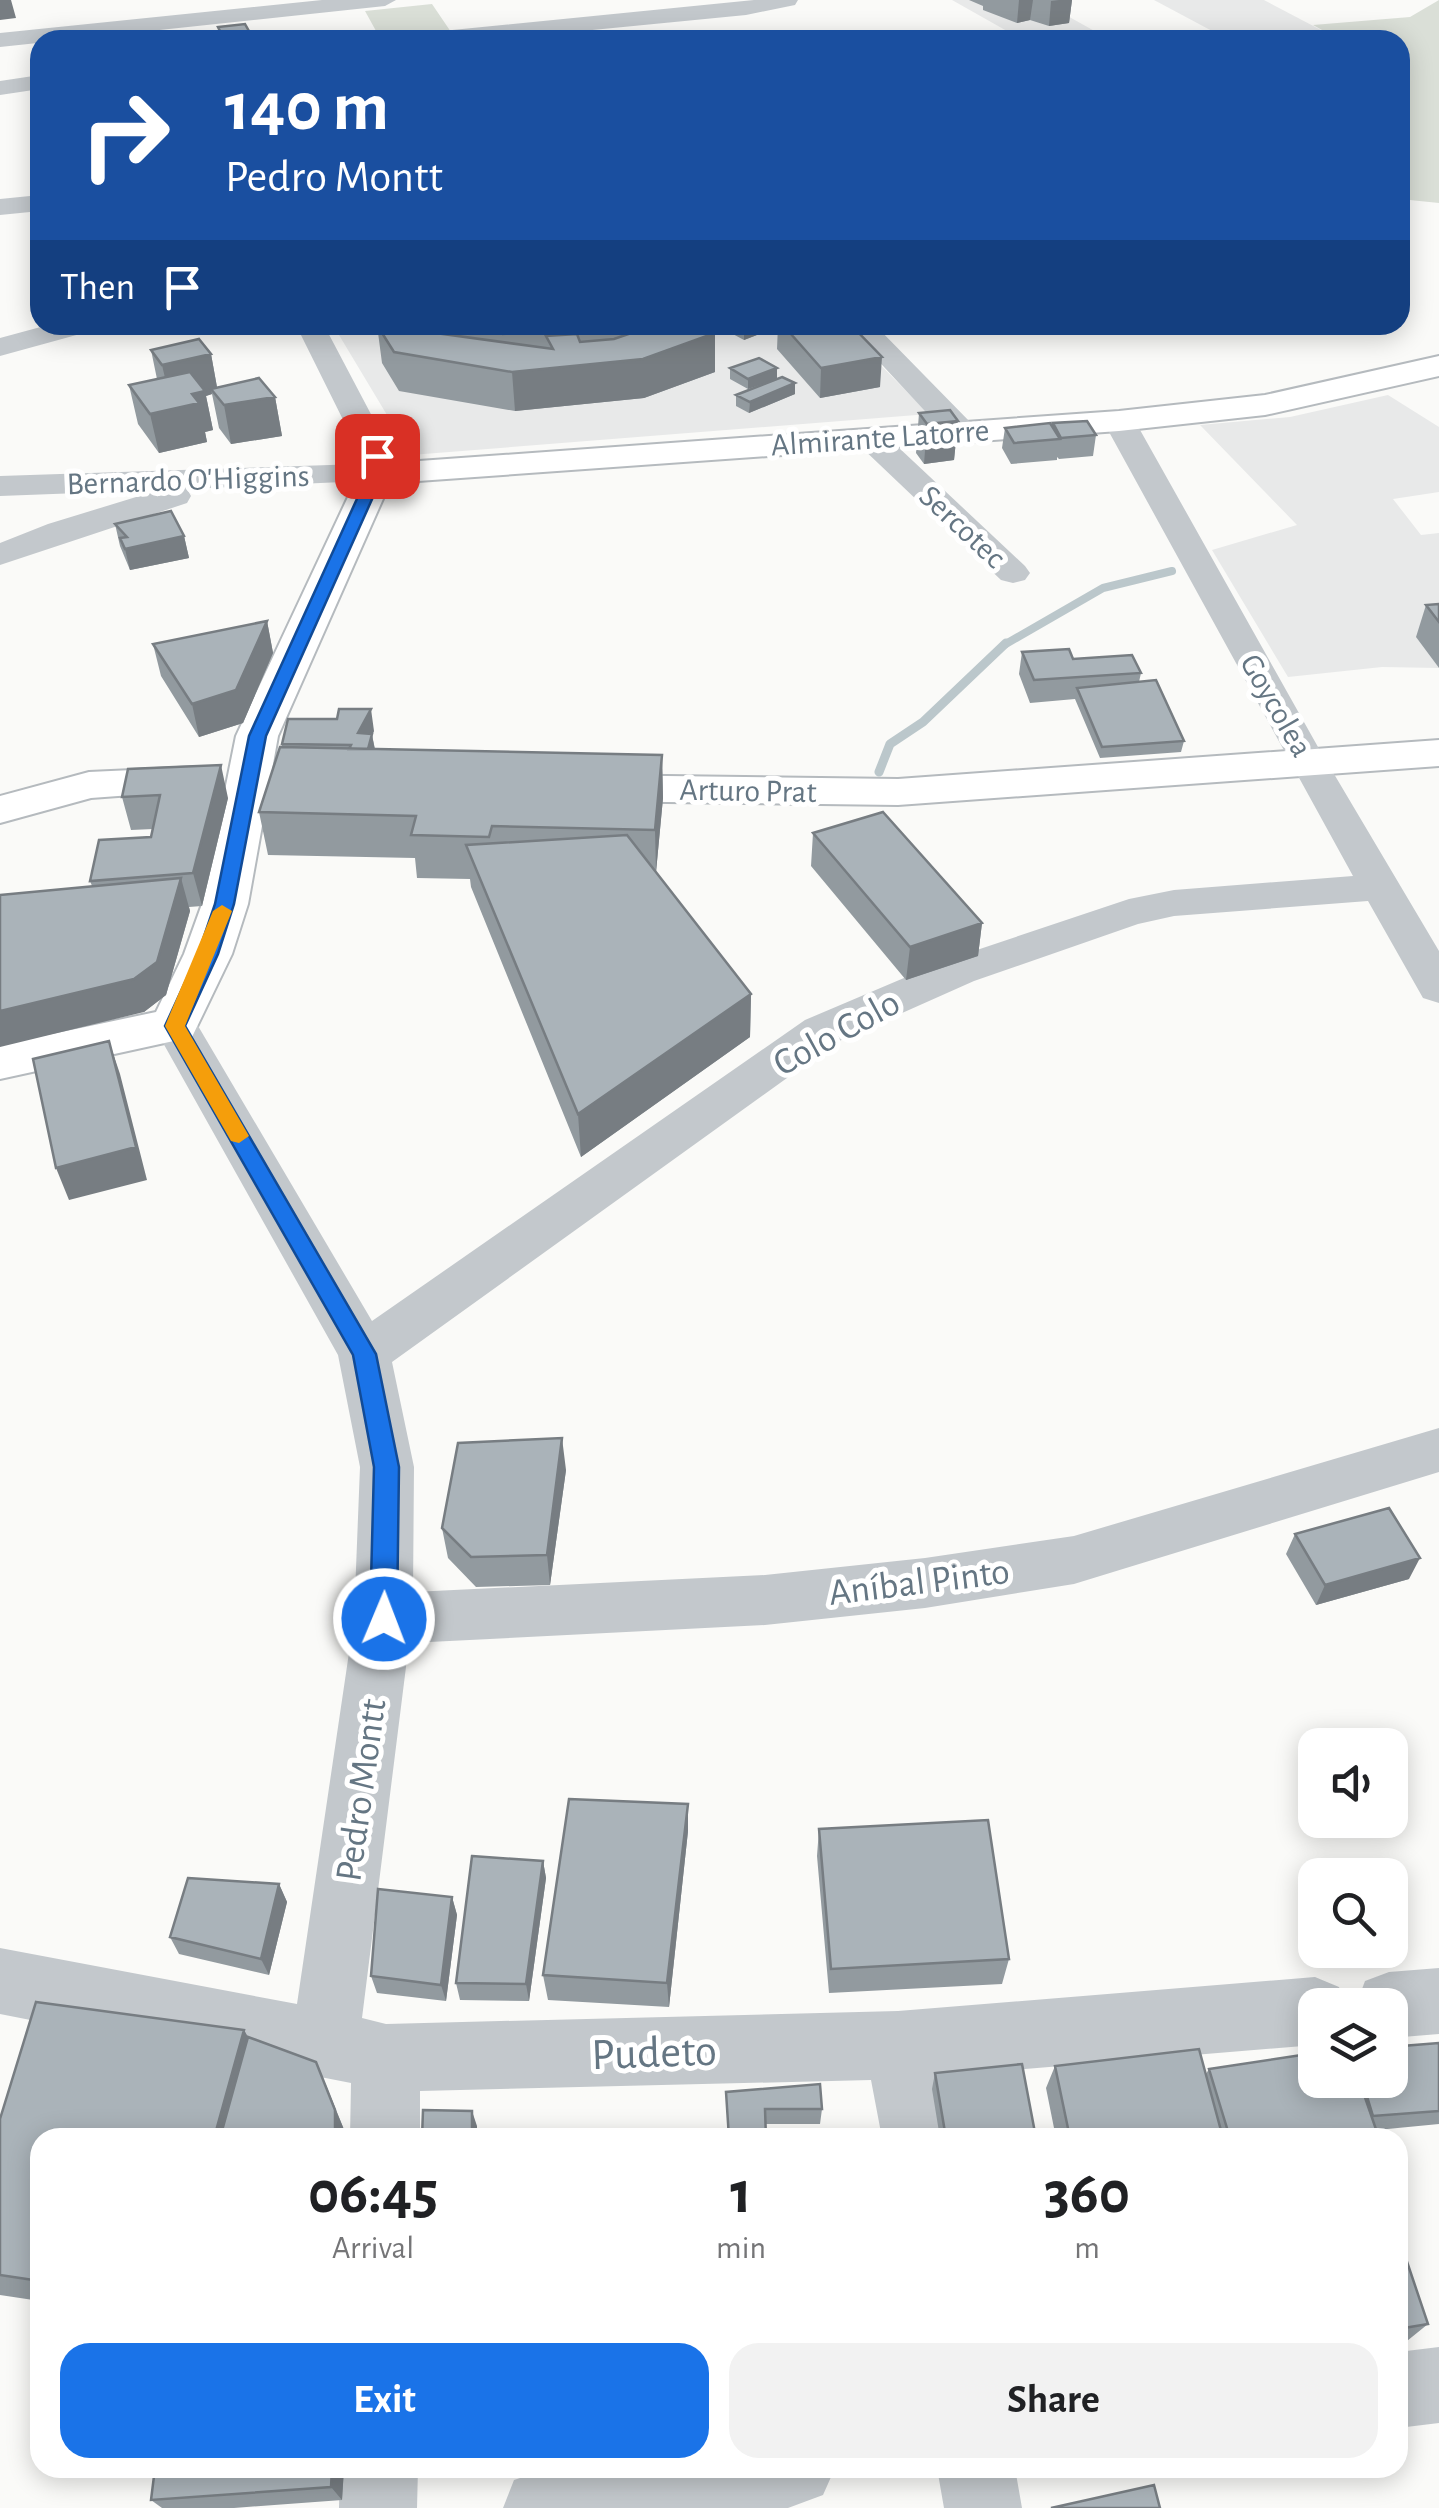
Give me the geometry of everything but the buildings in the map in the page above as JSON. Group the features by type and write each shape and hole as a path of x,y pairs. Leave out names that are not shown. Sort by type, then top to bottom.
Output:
{"main road":[{"name":"Almirante Latorre","path":"376,472 1119,420 1265,405 1439,366"},
{"path":"0,1062 175,1026 208,954 265,772 376,472"},
{"name":"Arturo Prat","path":"544,787 898,792 1439,753"},
{"path":"0,810 89,785 265,772"}],"street":[{"path":"166,30 385,0"},
{"path":"515,30 788,0"},
{"path":"683,30 742,4"},
{"path":"464,11 477,30"},
{"path":"0,40 30,47"},
{"path":"0,88 30,84"},
{"path":"0,206 30,204"},
{"path":"0,346 42,335"},
{"path":"315,335 377,456 376,472"},
{"path":"869,335 961,431"},
{"name":"Goycolea","path":"1119,420 1439,988"},
{"name":"Sercotec","path":"870,438 1013,573"},
{"name":"Bernardo O'Higgins","path":"0,486 376,472"},
{"path":"0,556 60,531 232,478"},
{"name":"Colo Colo","path":"364,1354 821,1032 885,1000 1129,912 1174,903 1380,887"},
{"name":"Pedro Montt","path":"175,1026 364,1354 387,1467 384,1619 355,2050 381,2128"},
{"name":"Aníbal Pinto","path":"384,1619 765,1600 1037,1566 1074,1560 1439,1450"},
{"name":"Pudeto","path":"0,1981 355,2050 898,2045 1298,2012"},
{"path":"1408,2003 1439,2001"},
{"path":"898,2045 914,2128"},
{"path":"1408,2389 1439,2385"},
{"path":"378,2508 379,2478"},
{"path":"542,2508 732,2478"},
{"path":"978,2478 984,2508"}],"shaded area":[{"path":"952,0 1039,0 1093,30 1005,30"},
{"path":"1154,0 1264,0 1321,30 1210,30"},
{"path":"1439,0 1439,203 1410,200 1410,30 1322,30 1313,25 1410,17"},
{"path":"432,4 450,30 375,30 365,11"},
{"path":"339,335 851,335 929,414 411,455"},
{"path":"1388,395 1439,427 1439,492 1393,499 1421,535 1439,533 1439,635 1417,638 1439,668 1382,667 1288,677 1212,550 1297,525 1200,425 1290,417"}],"waterway":[{"path":"1004,645 1103,588 1172,571"},
{"path":"879,772 890,744 923,722 1006,643"}],"slow traffic":[{"path":"222,911 208,954 175,1026 239,1136"}],"route":[{"path":"377,456 378,468 257,736 224,904 208,954 175,1026 364,1354 387,1467 384,1619"}]}
